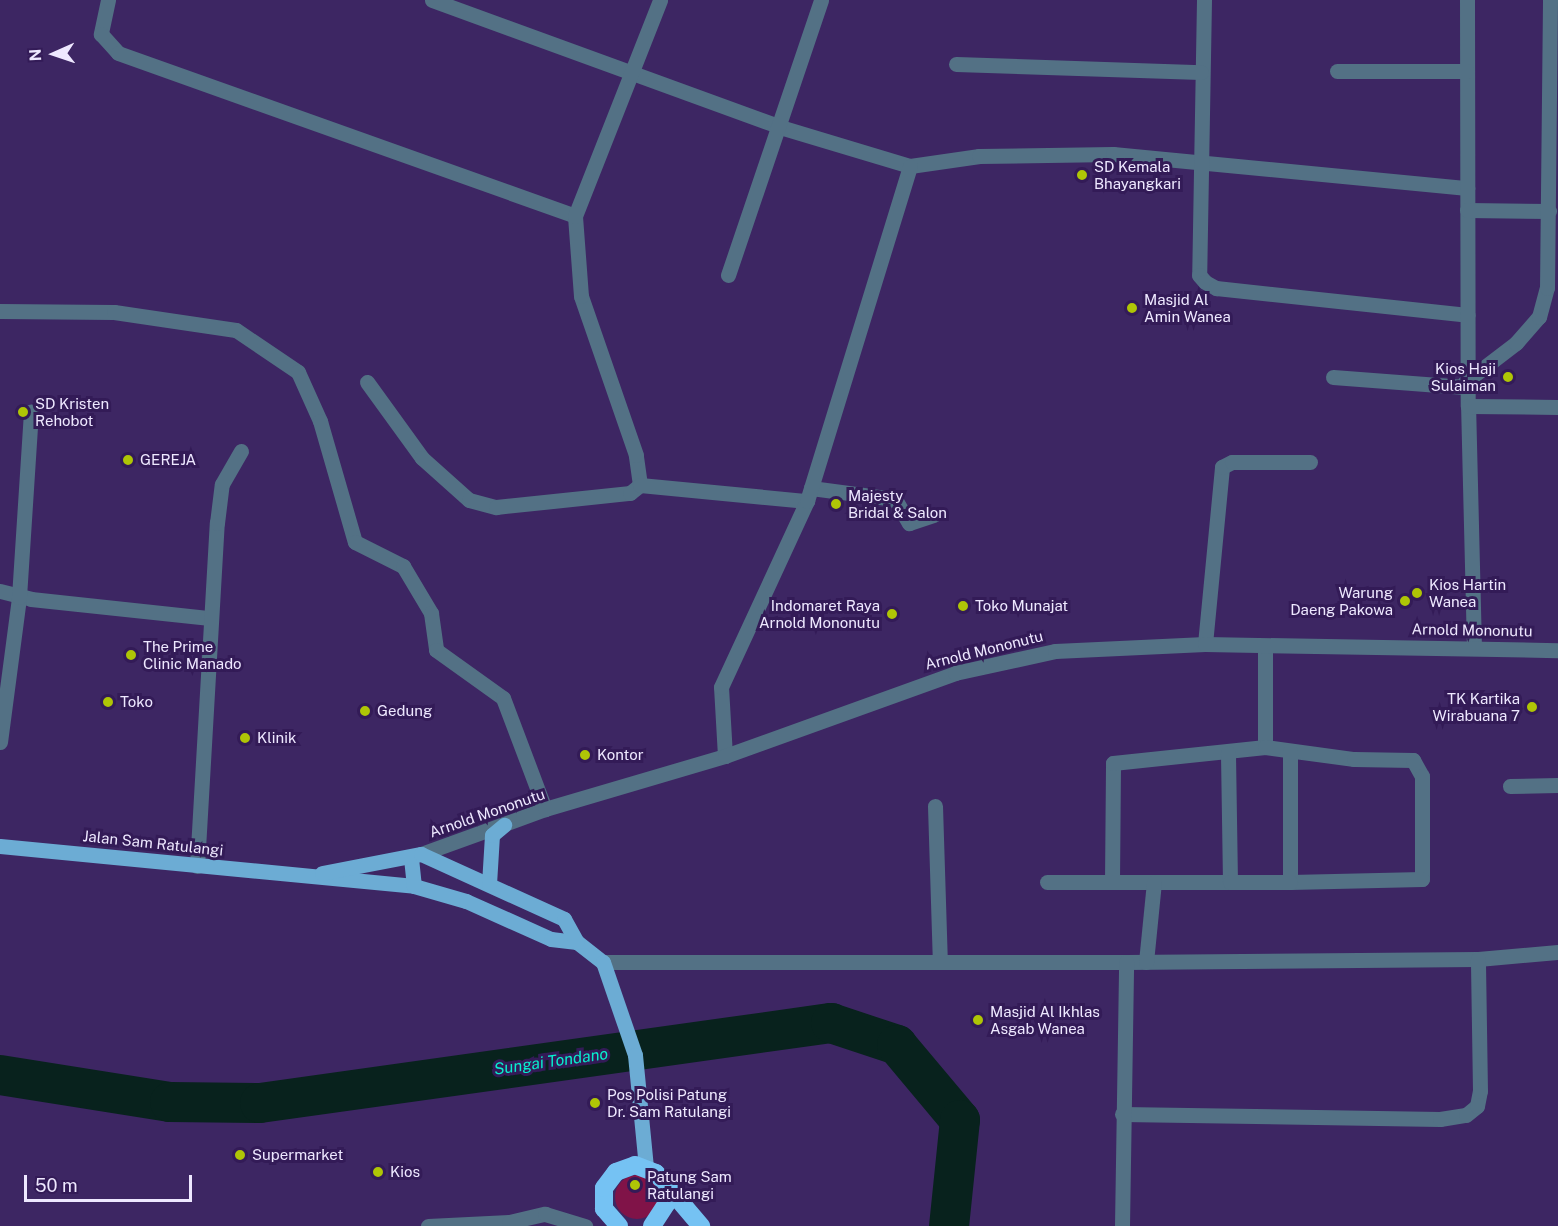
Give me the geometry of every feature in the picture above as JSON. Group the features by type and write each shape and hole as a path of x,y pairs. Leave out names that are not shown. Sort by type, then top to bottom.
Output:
{"highway":[{"path":"608,1223 602,1198 608,1179 625,1167 646,1167 664,1182 700,1226"},
{"path":"652,1226 668,1203 664,1182"}],"main road":[{"path":"489,884 492,835 504,825"},
{"name":"Jalan Sam Ratulangi","path":"0,846 301,877 414,886 466,901 551,939 577,942 603,962"},
{"name":"Jalan Sam Ratulangi","path":"301,877 416,856"},
{"path":"414,886 416,856 489,884 564,919 577,942"},
{"path":"603,962 625,1022 640,1077 646,1167"}],"street":[{"path":"108,0 100,34 118,53 575,216"},
{"path":"432,0 632,70 780,126 910,166 1054,152 1202,160 1467,188"},
{"path":"640,485 636,455 581,297 575,216 660,0"},
{"path":"728,275 821,0"},
{"path":"1204,0 1199,274 1204,282 1216,288 1468,315"},
{"path":"1467,0 1468,315 1465,385 1468,406 1474,648"},
{"path":"1333,377 1465,385 1516,343 1539,317 1547,288 1550,0"},
{"path":"956,64 1201,72"},
{"path":"1337,71 1467,71"},
{"path":"725,756 721,687 809,495 910,166"},
{"path":"1467,210 1549,211"},
{"path":"0,310 114,312 236,330 298,372 320,421 355,542 403,566 430,613 436,651 503,698 545,809"},
{"path":"367,382 422,458 470,500 496,507 630,493 640,485 896,499 909,523 934,515"},
{"path":"1468,406 1558,407"},
{"path":"0,742 19,597 31,411"},
{"path":"197,866 210,618 222,484 241,451"},
{"path":"1205,644 1222,467 1232,462 1310,462"},
{"path":"0,591 19,597 210,618"},
{"name":"Arnold Mononutu","path":"416,856 545,809 725,756 1001,662 1055,651 1205,644 1558,650"},
{"path":"1265,646 1265,747"},
{"path":"1047,882 1290,882 1422,879 1422,776 1413,760 1265,747 1228,753 1113,763 1112,881"},
{"path":"1290,751 1290,882"},
{"path":"1228,753 1230,882"},
{"path":"1510,786 1558,785"},
{"path":"935,806 940,962"},
{"path":"1146,962 1154,882"},
{"path":"603,962 1146,962 1478,959 1558,952"},
{"path":"1122,1114 1440,1119 1466,1115 1477,1106 1480,1091 1478,959"},
{"path":"1122,1226 1126,962"},
{"path":"428,1226 509,1222 545,1214 585,1226"}],"shaded area":[{"path":"637,1175 653,1181 659,1197 653,1213 637,1219 621,1213 615,1197 621,1181"}],"waterway":[{"name":"Sungai Tondano","path":"0,1075 170,1102 260,1103 831,1023 897,1045 960,1120 949,1226"}],"place":[{"name":"SD Kemala Bhayangkari","path":"1082,175"},
{"name":"Masjid Al Amin Wanea","path":"1132,308"},
{"name":"Kios Haji Sulaiman","path":"1508,377"},
{"name":"SD Kristen Rehobot","path":"23,412"},
{"name":"GEREJA","path":"128,460"},
{"name":"Majesty Bridal & Salon","path":"836,504"},
{"name":"Kios Hartin Wanea","path":"1417,593"},
{"name":"Warung Daeng Pakowa","path":"1405,601"},
{"name":"Toko Munajat","path":"963,606"},
{"name":"Indomaret Raya Arnold Mononutu","path":"892,614"},
{"name":"The Prime Clinic Manado","path":"131,655"},
{"name":"Toko","path":"108,702"},
{"name":"TK Kartika Wirabuana 7","path":"1532,707"},
{"name":"Gedung","path":"365,711"},
{"name":"Klinik","path":"245,738"},
{"name":"Kontor","path":"585,755"},
{"name":"Masjid Al Ikhlas Asgab Wanea","path":"978,1020"},
{"name":"Pos Polisi Patung Dr. Sam Ratulangi","path":"595,1103"},
{"name":"Supermarket","path":"240,1155"},
{"name":"Kios","path":"378,1172"},
{"name":"Patung Sam Ratulangi","path":"635,1185"}]}
